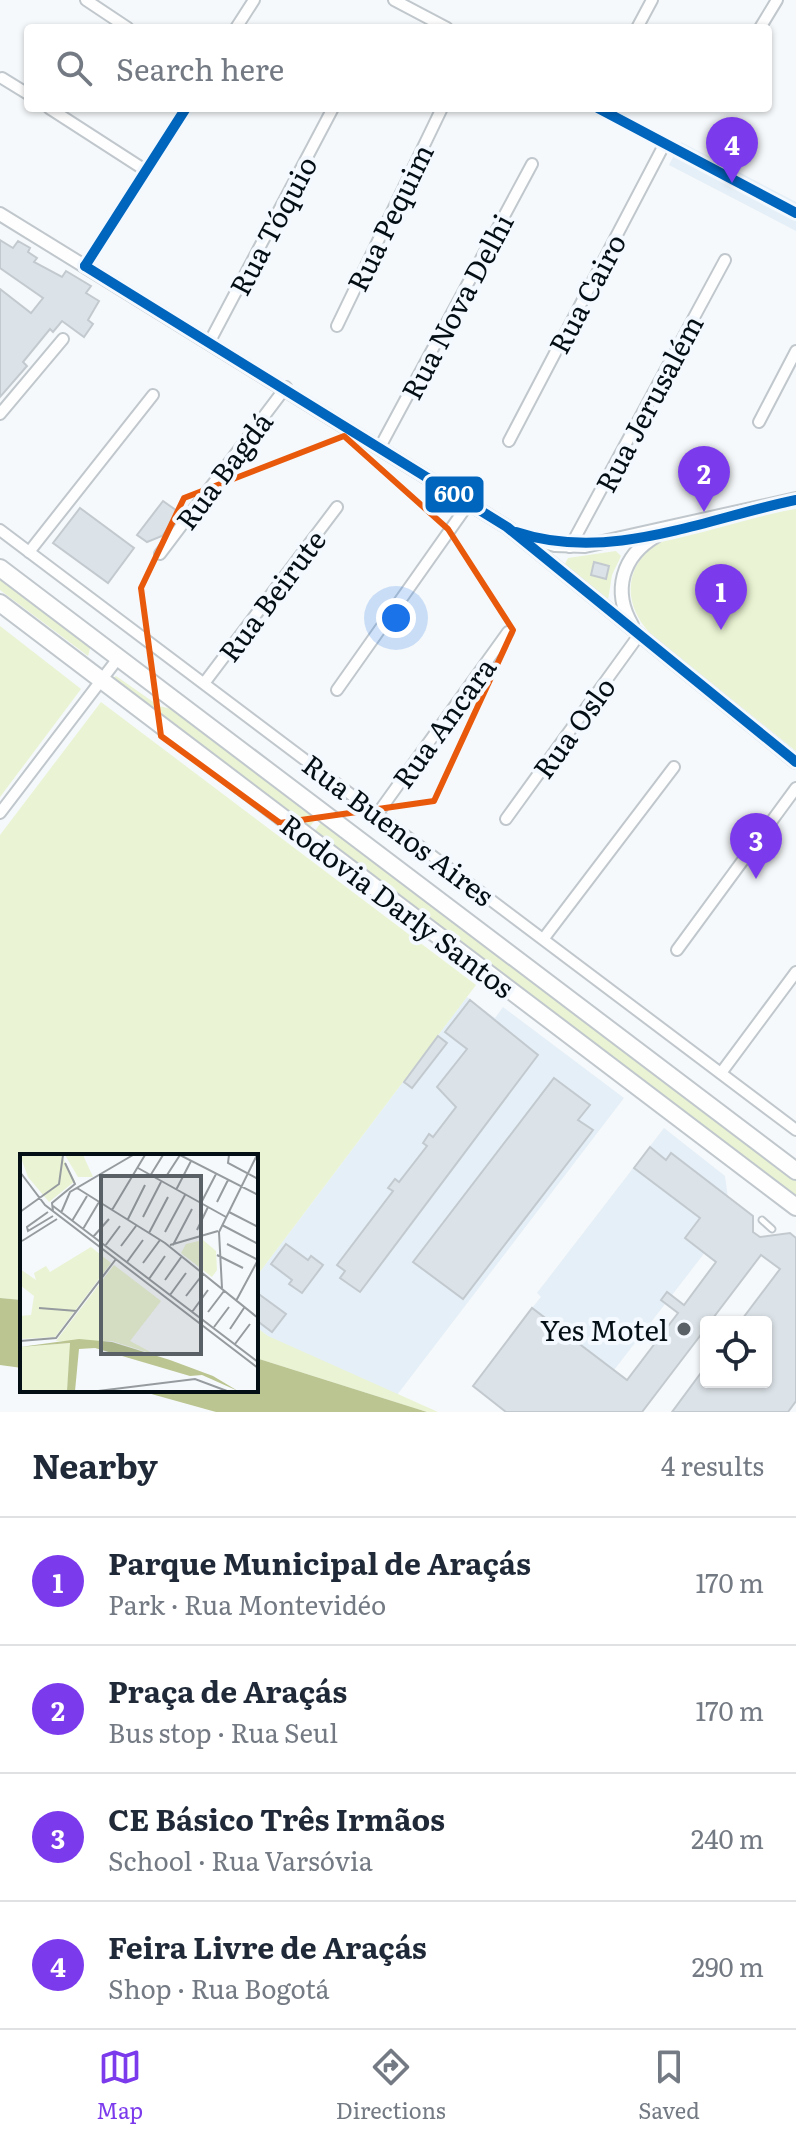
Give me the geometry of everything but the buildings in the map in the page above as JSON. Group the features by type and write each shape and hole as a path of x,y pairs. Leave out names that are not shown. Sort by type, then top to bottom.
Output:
{"main road":[{"name":"Rodovia Darly Santos","path":"0,568 796,1171"},
{"name":"Rodovia Darly Santos","path":"0,603 796,1207"}],"street":[{"path":"86,0 122,24"},
{"path":"239,24 254,0"},
{"path":"394,0 439,24"},
{"path":"639,24 652,0"},
{"path":"762,24 777,0"},
{"path":"2,78 24,92"},
{"path":"55,112 145,170"},
{"path":"85,266 183,112"},
{"name":"Rua Tóquio","path":"210,341 331,112"},
{"name":"Rua Pequim","path":"337,326 440,112"},
{"path":"605,112 796,213"},
{"name":"Rua Cairo","path":"509,441 664,145"},
{"name":"Rua Nova Delhi","path":"380,447 532,164"},
{"path":"0,214 286,387 507,527 796,762"},
{"name":"Rua Jerusalém","path":"570,547 725,260"},
{"path":"0,414 63,339"},
{"path":"759,422 796,351"},
{"name":"Rua Bagdá","path":"160,554 286,387"},
{"path":"29,552 153,395"},
{"path":"507,527 543,543 570,547 670,529 796,500"},
{"path":"337,690 469,503"},
{"name":"Rua Beirute","path":"205,682 337,507"},
{"path":"639,635 622,604 623,574 639,548 670,529"},
{"name":"Rua Buenos Aires","path":"0,530 796,1130"},
{"name":"Rua Ancara","path":"378,813 508,632"},
{"name":"Rua Oslo","path":"506,819 639,635"},
{"path":"0,813 119,657"},
{"path":"544,938 674,767"},
{"path":"677,950 796,788"},
{"path":"721,1073 796,972"}],"lane":[{"path":"762,1220 772,1229"}],"highlighted area":[{"path":"344,436 448,529 513,630 434,801 280,823 161,736 141,588 184,498"}],"shaded area":[{"path":"681,142 796,202 796,231 669,165"},
{"path":"796,509 796,751 650,633 634,609 631,583 640,560 663,541 709,526"},
{"path":"616,551 621,556 612,575 608,600 565,564 568,558"},
{"path":"0,576 91,645 88,656 0,590"},
{"path":"0,626 81,689 0,797"},
{"path":"116,676 159,706 176,710 317,817 309,828 112,679"},
{"path":"101,702 476,985 258,1274 258,1154 20,1154 20,1300 0,1298 0,835"},
{"path":"322,821 796,1181 796,1198 314,832"},
{"path":"467,997 495,1018 503,1007 624,1098 397,1395 269,1337 258,1329 258,1274"},
{"path":"664,1128 725,1176 728,1198 740,1207 614,1370 532,1308 541,1297 537,1293"},
{"path":"0,1298 20,1300 20,1368 0,1365"},
{"path":"258,1328 268,1336 438,1412 427,1412 258,1359"},
{"path":"258,1359 427,1412 216,1412 144,1392 258,1392"}],"transit line":[{"name":"600","path":"85,266 183,112"},
{"name":"600","path":"606,112 796,213"},
{"name":"600","path":"85,266 507,527 796,762"},
{"name":"600","path":"516,532 551,540 586,543 621,541 796,500"}],"place":[{"name":"Feira Livre de Araçás","path":"732,183"},
{"name":"Praça de Araçás","path":"704,512"},
{"name":"Parque Municipal de Araçás","path":"721,630"},
{"name":"CE Básico Três Irmãos","path":"756,879"},
{"name":"Yes Motel","path":"684,1329"}]}
